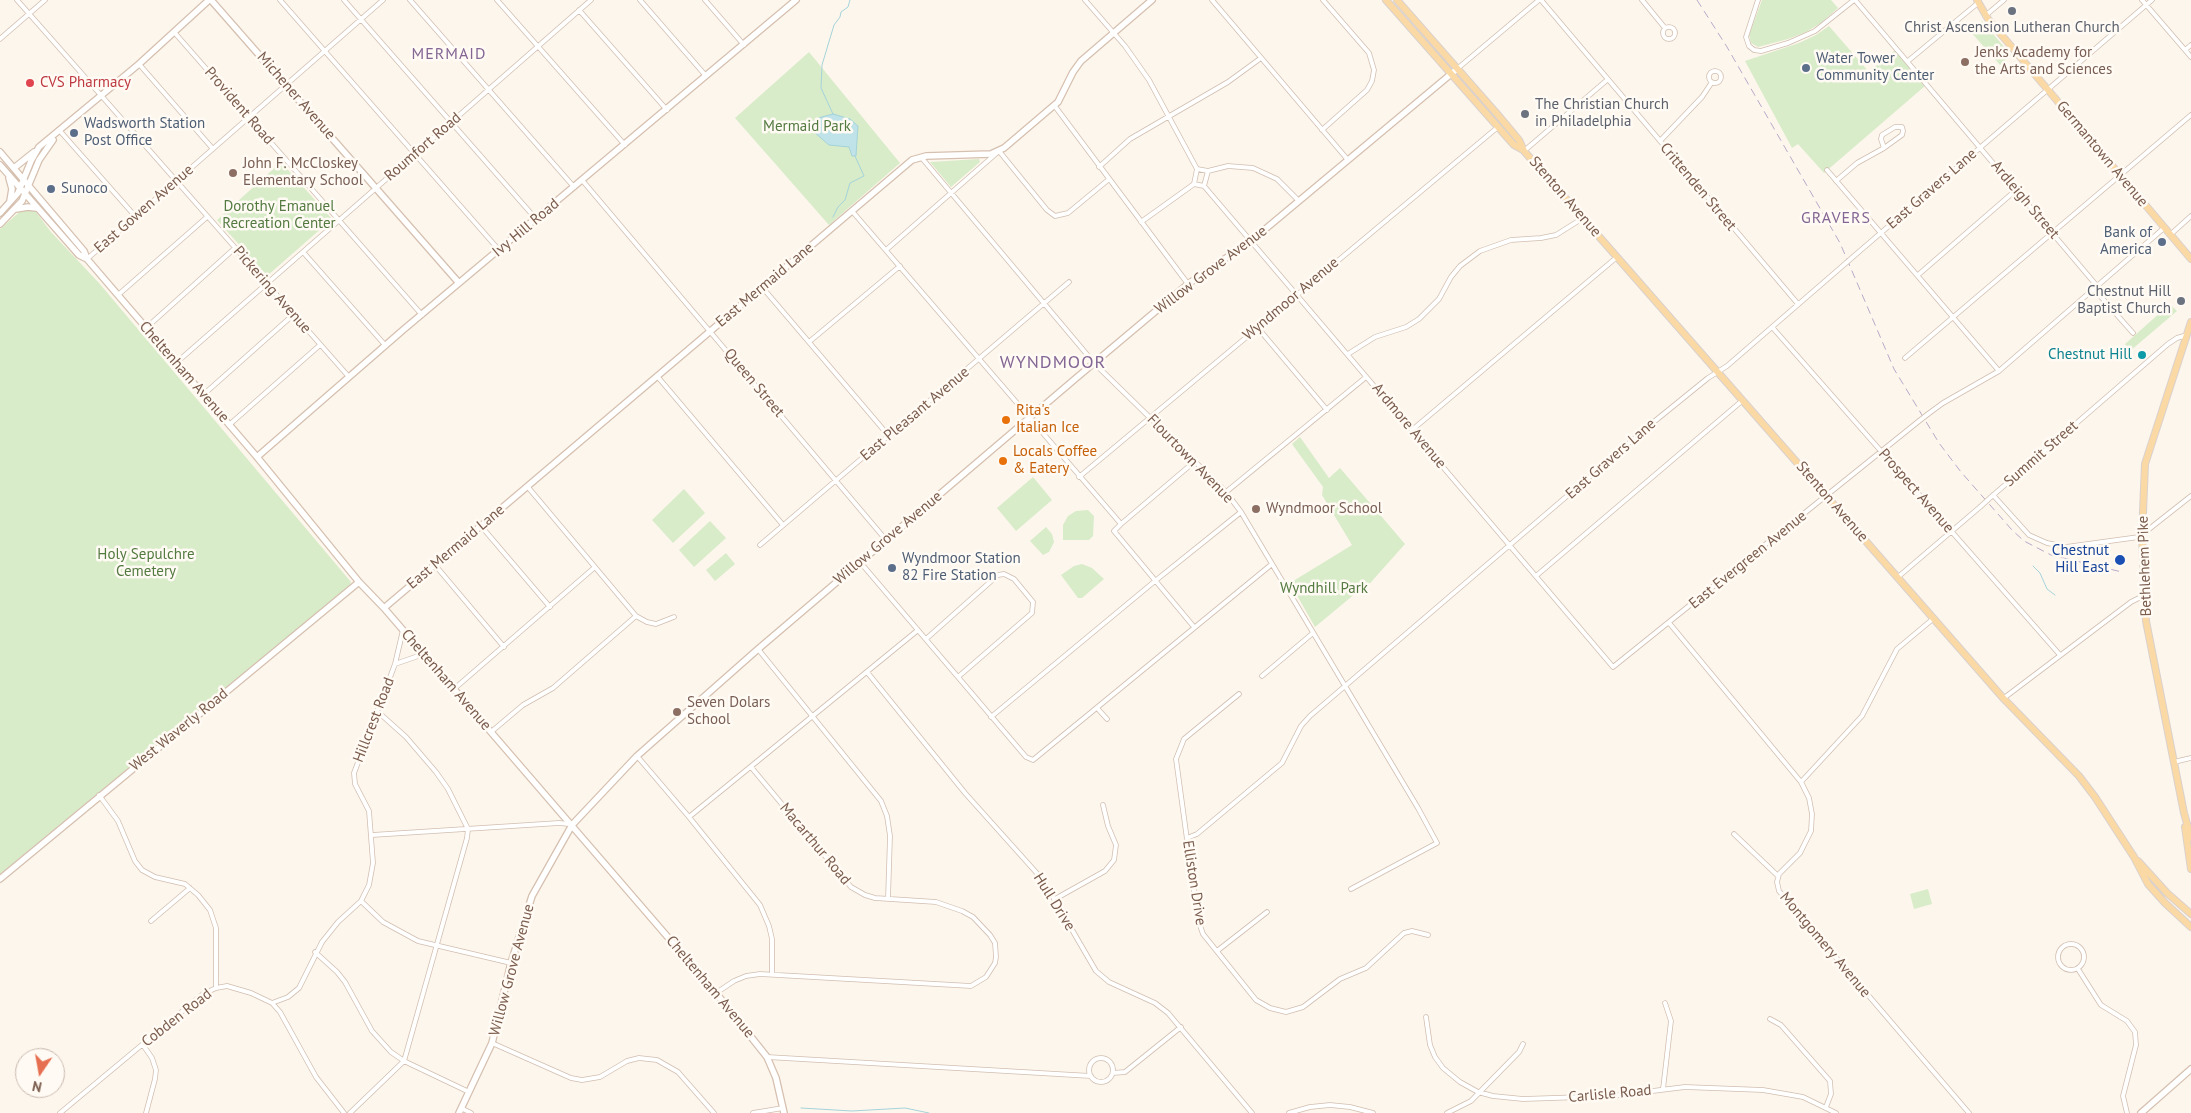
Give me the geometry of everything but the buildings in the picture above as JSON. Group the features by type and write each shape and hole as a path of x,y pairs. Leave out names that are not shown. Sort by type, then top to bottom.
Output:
{"main road":[{"name":"Stenton Avenue","path":"1386,0 1514,145 1524,151"},
{"name":"Stenton Avenue","path":"1397,0 1504,122 1519,140 1524,151 1826,496 2004,698 2085,783 2134,857 2148,884 2164,903 2191,927"},
{"name":"Germantown Avenue","path":"1978,1 1985,16 2191,259"},
{"name":"Bethlehem Pike","path":"2191,322 2145,464 2142,536 2146,621 2184,814 2191,869"},
{"name":"Bethlehem Pike","path":"2184,814 2191,838"},
{"name":"Stenton Avenue","path":"2134,857 2191,914"}],"street":[{"name":"Pickering Avenue","path":"17,0 348,377"},
{"path":"0,39 45,0"},
{"path":"14,168 101,96 210,0"},
{"name":"Michener Avenue","path":"210,0 459,283"},
{"path":"280,0 499,250"},
{"path":"344,0 536,219"},
{"name":"East Gowen Avenue","path":"87,259 383,0"},
{"path":"410,0 574,187"},
{"path":"498,0 625,145"},
{"path":"582,0 586,4 591,0"},
{"path":"640,0 707,76"},
{"path":"705,0 744,45"},
{"name":"Ivy Hill Road","path":"257,457 385,345 796,0"},
{"path":"1085,0 1150,80 1197,169 1194,184 1141,222"},
{"path":"886,250 1054,105 1062,96 1078,64 1152,0"},
{"path":"1212,0 1348,161"},
{"path":"1322,130 1367,90 1372,81 1374,70 1369,53 1323,0"},
{"path":"1458,69 1540,0"},
{"name":"Crittenden Street","path":"1540,0 1798,304"},
{"path":"1642,0 1666,28"},
{"path":"1758,0 1746,34 1749,46 1754,50 1764,51 1801,38 1820,28 1854,0"},
{"name":"Ardleigh Street","path":"1854,0 2053,233 2133,333"},
{"path":"1985,16 2004,0"},
{"path":"2142,0 2191,57"},
{"name":"East Gravers Lane","path":"1187,838 1197,834 1282,763 1305,722 1344,686 1650,425 1772,327 2152,0"},
{"path":"1908,62 1978,1"},
{"name":"Roumfort Road","path":"176,364 586,4"},
{"path":"579,10 667,110"},
{"name":"Provident Road","path":"174,32 422,315"},
{"path":"2185,50 2191,45"},
{"path":"1099,167 1130,140 1228,82 1261,58"},
{"path":"138,64 213,149"},
{"name":"Willow Grove Avenue","path":"460,1110 492,1043 511,964 532,896 572,825 637,756 758,649 1188,284 1251,241 1458,69"},
{"path":"1524,151 1607,80"},
{"path":"1660,141 1697,103 1712,82"},
{"path":"1054,105 1108,180 1188,284"},
{"path":"1905,358 2191,115"},
{"name":"Wyndmoor Avenue","path":"1079,477 1504,122"},
{"path":"1836,181 1857,163 1884,148 1902,135 1902,127 1895,127 1882,135 1881,139 1884,148"},
{"path":"0,224 16,209 25,195 42,155 60,131"},
{"path":"60,131 135,216"},
{"path":"0,213 8,206 20,188 39,147"},
{"path":"999,151 1047,210 1055,216 1068,214 1108,180"},
{"name":"East Mermaid Lane","path":"384,608 910,162 921,157 987,154 999,151"},
{"name":"Cheltenham Avenue","path":"0,152 84,251 87,259 257,457 359,582 424,654 716,993 767,1057 776,1078 784,1111"},
{"name":"Flourtown Avenue","path":"921,157 1095,364 1226,492 1241,512 1437,843 1351,888"},
{"name":"Cheltenham Avenue","path":"0,165 79,255 87,259"},
{"path":"1197,169 1208,171 1239,166 1261,171 1281,182 1299,201"},
{"path":"1827,170 1999,371"},
{"path":"1194,184 1204,186 1208,171"},
{"path":"6,172 12,189 8,206"},
{"name":"Queen Street","path":"582,180 886,540"},
{"name":"Ardmore Avenue","path":"1204,186 1613,667"},
{"path":"1918,275 2016,190"},
{"path":"16,209 28,207 37,209"},
{"path":"852,211 1120,524"},
{"path":"2170,234 2191,216"},
{"path":"118,295 207,217"},
{"path":"1348,354 1375,337 1400,329 1418,320 1439,299 1451,277 1460,266 1480,251 1511,240 1556,235 1583,218"},
{"name":"East Evergreen Avenue","path":"1613,667 1670,624 1928,414 1943,403 1999,371 2164,228"},
{"path":"146,328 235,248"},
{"path":"304,252 385,345"},
{"path":"1412,430 1617,257"},
{"path":"809,342 900,266"},
{"name":"East Pleasant Avenue","path":"760,545 1070,282"},
{"path":"762,287 888,435"},
{"path":"204,395 294,315"},
{"name":"Prospect Avenue","path":"1772,327 2060,655"},
{"path":"1258,328 1327,410"},
{"name":"Summit Street","path":"1898,577 2168,344 2177,338 2187,335"},
{"path":"229,425 320,345"},
{"path":"657,376 783,525"},
{"path":"1226,492 1366,377"},
{"path":"1536,576 1743,400"},
{"path":"1194,462 1114,530 1194,628"},
{"path":"527,486 636,616 656,624 674,617"},
{"path":"1992,496 2029,535 2050,544 2069,546 2142,536 2191,496"},
{"path":"991,717 1241,512"},
{"path":"481,526 550,607"},
{"path":"860,562 991,717 1026,757 1033,760 1272,564"},
{"path":"435,565 504,647"},
{"path":"454,689 595,567"},
{"path":"926,639 998,576 1007,575 1014,579 1033,602 1032,613 958,677"},
{"name":"West Waverly Road","path":"0,879 99,795 359,582"},
{"path":"2004,698 2131,602 2144,595"},
{"path":"491,732 524,705 553,688 636,616"},
{"path":"1801,782 1862,716 1897,649 1934,618"},
{"name":"Montgomery Avenue","path":"1670,624 1801,782 1811,803 1811,831 1800,853 1778,876 1777,887 1969,1113"},
{"name":"Hillcrest Road","path":"272,1003 288,997 301,985 316,952 338,922 361,901 371,878 372,835 369,811 356,787 355,768 395,664 403,630"},
{"path":"689,817 918,630"},
{"path":"1262,676 1313,634"},
{"path":"758,649 878,795 885,808 890,836 888,899"},
{"name":"Hillcrest Road","path":"395,664 424,654"},
{"name":"Hull Drive","path":"867,672 965,793 1032,867 1055,899 1086,956 1100,975 1109,982 1155,1003 1168,1012 1252,1113"},
{"name":"Elliston Drive","path":"1239,694 1184,739 1178,749 1176,759 1198,920 1203,934 1256,1000 1270,1008 1291,1012 1303,1008 1340,979 1355,974 1371,964 1401,935 1412,931 1428,935"},
{"path":"1097,708 1107,719"},
{"path":"350,1113 404,1062 468,829 448,789 436,772 406,737 377,712"},
{"path":"637,756 689,817 763,911 772,939 772,974 746,976 716,993"},
{"path":"2174,762 2191,758"},
{"name":"Macarthur Road","path":"751,767 851,887 869,897 936,902 954,907 973,917 990,934 996,952 993,967 982,980 971,986 772,974"},
{"path":"99,795 118,821 135,861 142,870 155,877 179,882 190,888 207,906 214,921 216,988"},
{"path":"1055,899 1105,871 1114,860 1116,845 1108,826 1103,805"},
{"path":"372,835 559,823 572,825"},
{"path":"1734,834 1778,876"},
{"path":"150,921 190,888"},
{"path":"361,901 383,922 399,932 437,947 511,964"},
{"path":"1218,951 1267,912"},
{"path":"2076,945 2083,952 2084,962 2078,969 2069,970 2061,966 2058,953 2064,946 2076,945"},
{"path":"316,952 345,982 372,1031 391,1052 404,1062 469,1092"},
{"path":"2078,969 2101,1005 2127,1021 2135,1032 2136,1045 2123,1096 2127,1113"},
{"name":"Cobden Road","path":"60,1113 203,994 216,988 227,986 239,988 272,1003"},
{"path":"272,1003 280,1012 322,1086 344,1113"},
{"path":"1663,1089 1671,1021 1665,1003"},
{"name":"Carlisle Road","path":"1426,1017 1430,1045 1437,1061 1449,1074 1478,1092 1501,1098 1612,1096 1686,1087 1778,1091 1803,1097 1836,1113"},
{"path":"1770,1019 1781,1025 1830,1081 1832,1091 1826,1107"},
{"path":"1113,1073 1124,1072 1181,1027"},
{"path":"492,1043 571,1078 582,1080 598,1078 627,1061 639,1058 657,1060 678,1072 714,1113"},
{"path":"1447,1113 1464,1106 1519,1052 1522,1044"},
{"path":"143,1045 152,1058 156,1070 146,1113"},
{"path":"767,1057 1091,1076"},
{"path":"1099,1059 1110,1062 1113,1073 1109,1080 1102,1082 1094,1080 1091,1076 1091,1064 1099,1059"},
{"path":"2141,1113 2191,1069"},
{"path":"1289,1113 1310,1107 1330,1105 1350,1106 1373,1113"},
{"path":"460,1110 470,1113"},
{"path":"753,1113 784,1111"}],"green space":[{"path":"1762,0 1831,0 1838,8 1821,23 1806,32 1758,47 1751,43 1749,35"},
{"path":"1982,21 2011,55 2000,65 1970,31"},
{"path":"1829,26 1869,72 1895,50 1925,86 1824,173 1798,144 1792,148 1745,61 1799,43"},
{"name":"Mermaid Park","path":"809,52 900,163 829,225 735,118"},
{"path":"979,159 980,162 951,187 930,162"},
{"name":"Dorothy Emanuel Recreation Center","path":"281,162 332,219 267,276 217,220"},
{"name":"Holy Sepulchre Cemetery","path":"23,209 36,212 51,232 99,283 351,582 350,585 0,874 0,229"},
{"path":"2170,304 2177,311 2130,351 2125,344"},
{"name":"Wyndhill Park","path":"1300,437 1329,478 1340,468 1405,544 1364,590 1362,588 1315,627 1290,583 1352,545 1322,495 1323,487 1292,444"},
{"path":"1033,477 1052,500 1016,531 997,508"},
{"path":"684,489 705,513 673,543 652,520"},
{"path":"1088,510 1094,516 1093,536 1089,540 1063,540 1063,525 1068,516 1076,511"},
{"path":"710,521 726,538 694,567 679,550"},
{"path":"1046,527 1052,534 1054,542 1049,552 1043,555 1030,541"},
{"path":"726,553 735,564 715,581 706,570"},
{"path":"1082,564 1092,568 1104,579 1082,598 1078,598 1061,575 1074,566"},
{"path":"1928,889 1932,904 1914,909 1910,894"}],"water":[{"path":"833,114 850,119 858,126 856,156 852,156 849,147 829,145 814,132 814,124 818,118"}],"waterway":[{"path":"833,114 821,88 822,65 834,25 841,12 848,7 850,0"},
{"path":"833,217 838,207 845,200 850,183 864,176 855,156"},
{"path":"2033,566 2040,573 2047,589 2055,595"},
{"path":"801,1108 852,1111 905,1108 929,1113"}],"railway":[{"path":"1697,0 1727,47 1840,243 1894,369 1939,443 1961,472 2024,541 2051,555 2122,572"}],"place":[{"name":"Christ Ascension Lutheran Church","path":"2012,11"},
{"name":"Jenks Academy for the Arts and Sciences","path":"1965,62"},
{"name":"Water Tower Community Center","path":"1806,68"},
{"name":"CVS Pharmacy","path":"30,83"},
{"name":"The Christian Church in Philadelphia","path":"1525,114"},
{"name":"Wadsworth Station Post Office","path":"74,133"},
{"name":"John F. McCloskey Elementary School","path":"233,173"},
{"name":"Sunoco","path":"51,189"},
{"name":"Bank of America","path":"2162,242"},
{"name":"Chestnut Hill Baptist Church","path":"2181,301"},
{"name":"Chestnut Hill","path":"2142,355"},
{"name":"Rita's Italian Ice","path":"1006,420"},
{"name":"Locals Coffee & Eatery","path":"1003,461"},
{"name":"Wyndmoor School","path":"1256,509"},
{"name":"Chestnut Hill East","path":"2120,560"},
{"name":"Wyndmoor Station 82 Fire Station","path":"892,568"},
{"name":"Seven Dolars School","path":"677,712"}],"district":[{"name":"MERMAID","path":"449,54"},
{"name":"GRAVERS","path":"1836,218"},
{"name":"WYNDMOOR","path":"1053,363"}]}
